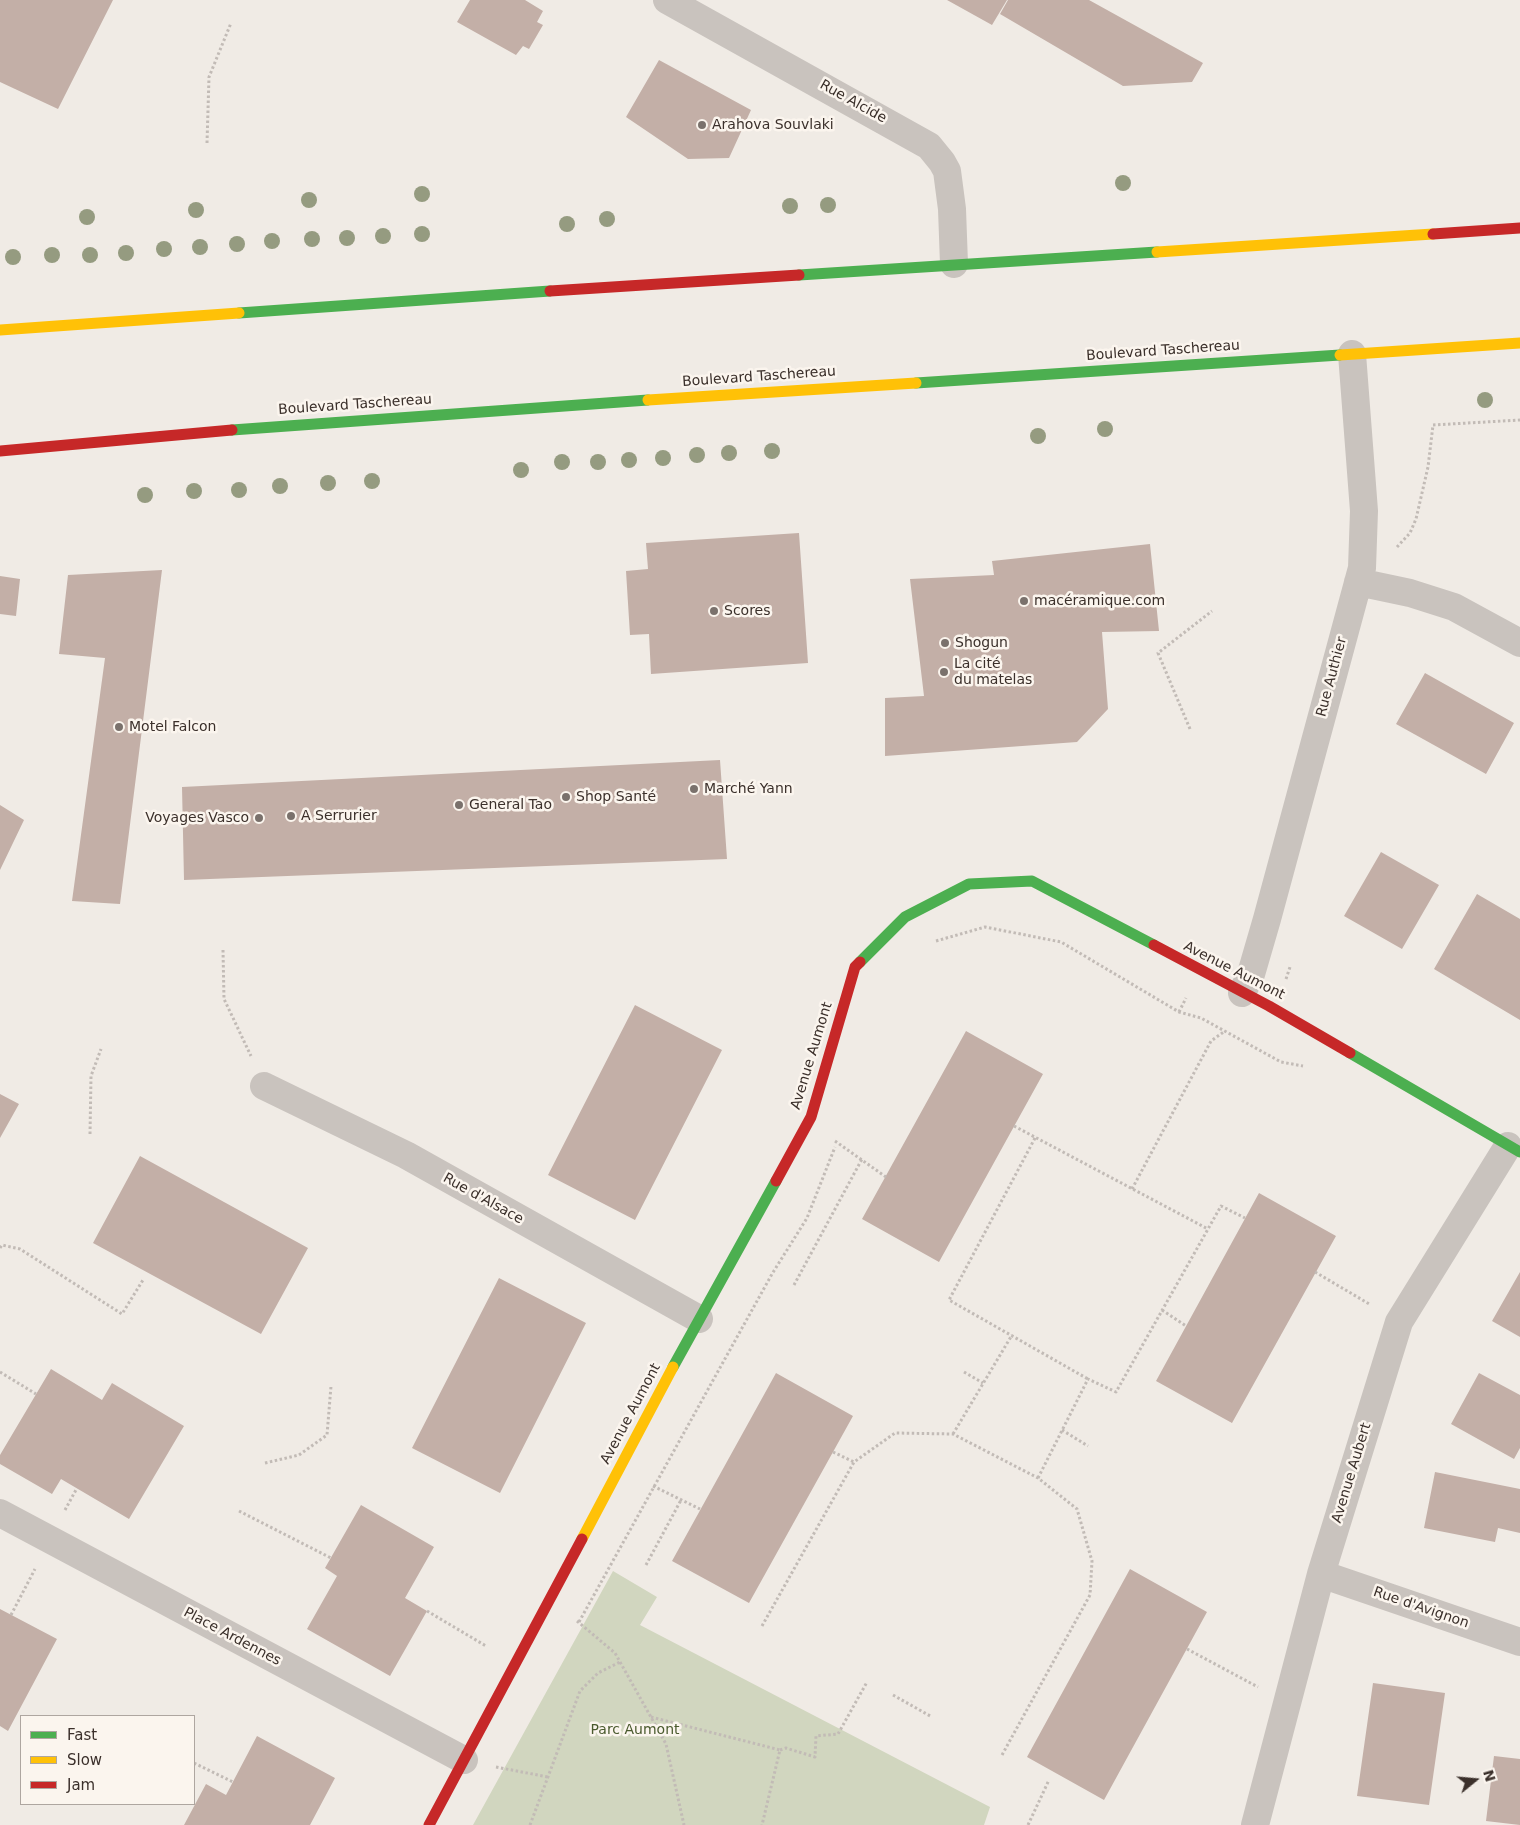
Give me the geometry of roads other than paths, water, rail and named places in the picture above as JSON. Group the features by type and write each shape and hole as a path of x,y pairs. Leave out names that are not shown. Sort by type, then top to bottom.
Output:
{"main road":[{"path":"0,330 954,264 1520,228"},
{"name":"Boulevard Taschereau","path":"0,451 321,422 1520,343"},
{"name":"Avenue Aumont","path":"429,1825 620,1465 811,1117 855,967 905,917 969,884 1032,881 1276,1010 1514,1149"}],"street":[{"name":"Rue Alcide","path":"667,0 929,146 942,162 946,171 952,209 954,264"},
{"name":"Rue Authier","path":"1242,993 1251,974 1268,919 1364,554 1364,511 1352,354"},
{"path":"1358,582 1410,593 1454,607 1520,643"},
{"name":"Rue d'Alsace","path":"264,1086 406,1155 699,1319"},
{"name":"Avenue Aubert","path":"1255,1825 1321,1574 1399,1322 1514,1149"},
{"name":"Place Ardennes","path":"0,1512 464,1760"},
{"name":"Rue d'Avignon","path":"1321,1574 1520,1642"}],"place":[{"name":"Arahova Souvlaki","path":"702,125"},
{"name":"macéramique.com","path":"1024,601"},
{"name":"Scores","path":"714,611"},
{"name":"Shogun","path":"945,643"},
{"name":"La cité du matelas","path":"944,672"},
{"name":"Motel Falcon","path":"119,727"},
{"name":"Marché Yann","path":"694,789"},
{"name":"Shop Santé","path":"566,797"},
{"name":"General Tao","path":"459,805"},
{"name":"A Serrurier","path":"291,816"},
{"name":"Voyages Vasco","path":"259,818"}],"park label":[{"name":"Parc Aumont","path":"635,1730"}]}
